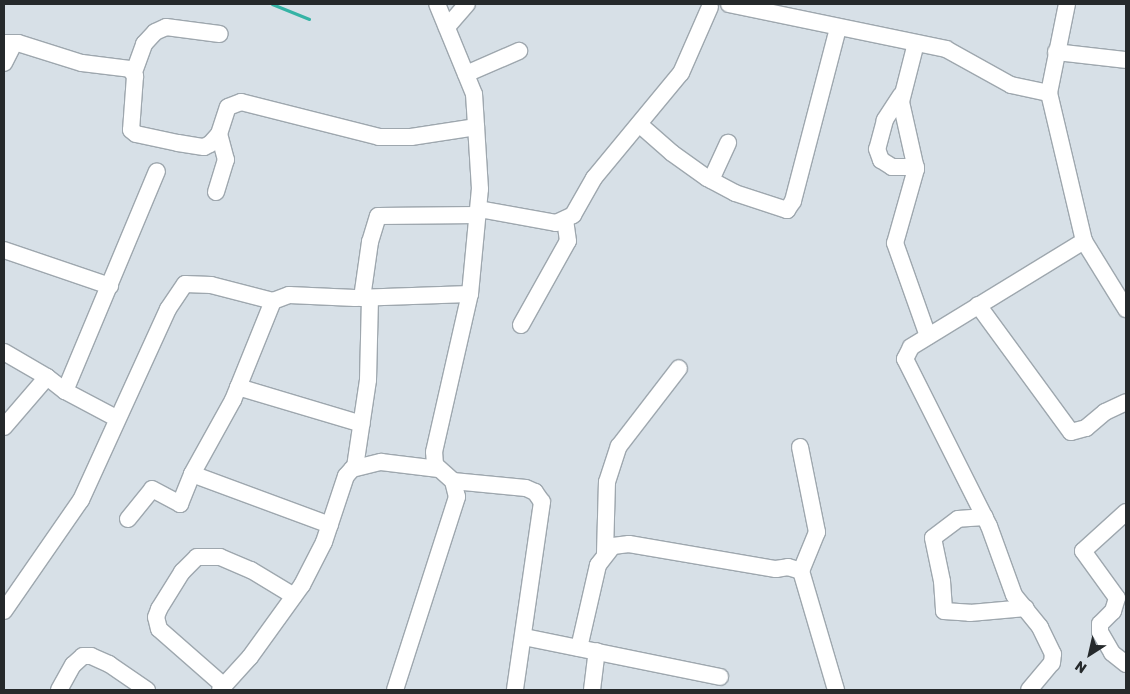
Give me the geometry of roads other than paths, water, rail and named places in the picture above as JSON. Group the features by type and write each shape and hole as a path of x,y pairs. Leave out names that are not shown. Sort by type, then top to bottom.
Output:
{"street":[{"path":"437,4 474,94 479,212 470,294 433,462 453,481 526,488 535,492 542,502 515,690"},
{"path":"447,28 467,4"},
{"path":"729,4 916,43 962,55 1011,85 1049,93"},
{"path":"1068,4 1056,52 1049,93 1084,241 1126,308"},
{"path":"355,467 369,365 366,298 372,235 378,216 479,212 556,223 573,215 594,178 681,73 709,5"},
{"path":"220,34 166,27 155,32 144,44 134,72 135,87 129,125 136,134 204,146 219,134 228,107 241,102 379,137 411,137 476,127"},
{"path":"640,124 672,153 711,180 780,211 790,207 838,28"},
{"path":"4,63 9,43 82,63 134,72"},
{"path":"916,43 901,95 884,120 877,149 881,160 892,167 916,167"},
{"path":"466,74 519,51"},
{"path":"1056,52 1126,60"},
{"path":"901,95 916,167 895,243 928,336"},
{"path":"216,192 226,160 219,134"},
{"path":"711,180 728,143"},
{"path":"65,391 157,171"},
{"path":"520,325 568,241 565,220"},
{"path":"1029,690 1052,663 1053,654 1040,627 1014,595 984,517 908,368 906,353 928,336 978,304 1084,241"},
{"path":"4,250 110,286"},
{"path":"4,611 81,500 116,418 168,309 189,281 273,301 289,295 366,298 470,294"},
{"path":"128,519 152,489 180,504 192,474 238,387 273,301"},
{"path":"978,304 1071,432 1086,428 1105,412 1126,402"},
{"path":"4,352 47,376 65,391 116,418"},
{"path":"605,553 607,482 619,446 679,368"},
{"path":"4,427 47,376"},
{"path":"238,387 362,424"},
{"path":"800,447 817,532 801,571 836,690"},
{"path":"294,596 251,570 220,557 197,556 182,572 158,609 156,616 160,629 222,688 250,657 294,596 324,542 346,476 355,467 381,462 439,469"},
{"path":"192,474 330,525"},
{"path":"395,690 457,497 453,481"},
{"path":"1126,512 1083,550 1118,598 1113,611 1100,624 1100,632 1112,653 1126,664"},
{"path":"984,517 958,519 933,538 942,581 944,611 970,613 1026,608"},
{"path":"580,648 598,565 605,553 614,546 629,544 801,571"},
{"path":"524,637 597,651 714,681"},
{"path":"592,690 597,651"},
{"path":"59,690 73,665 84,656 91,656 109,664 146,690"}],"waterway":[{"path":"272,4 309,19"}]}
